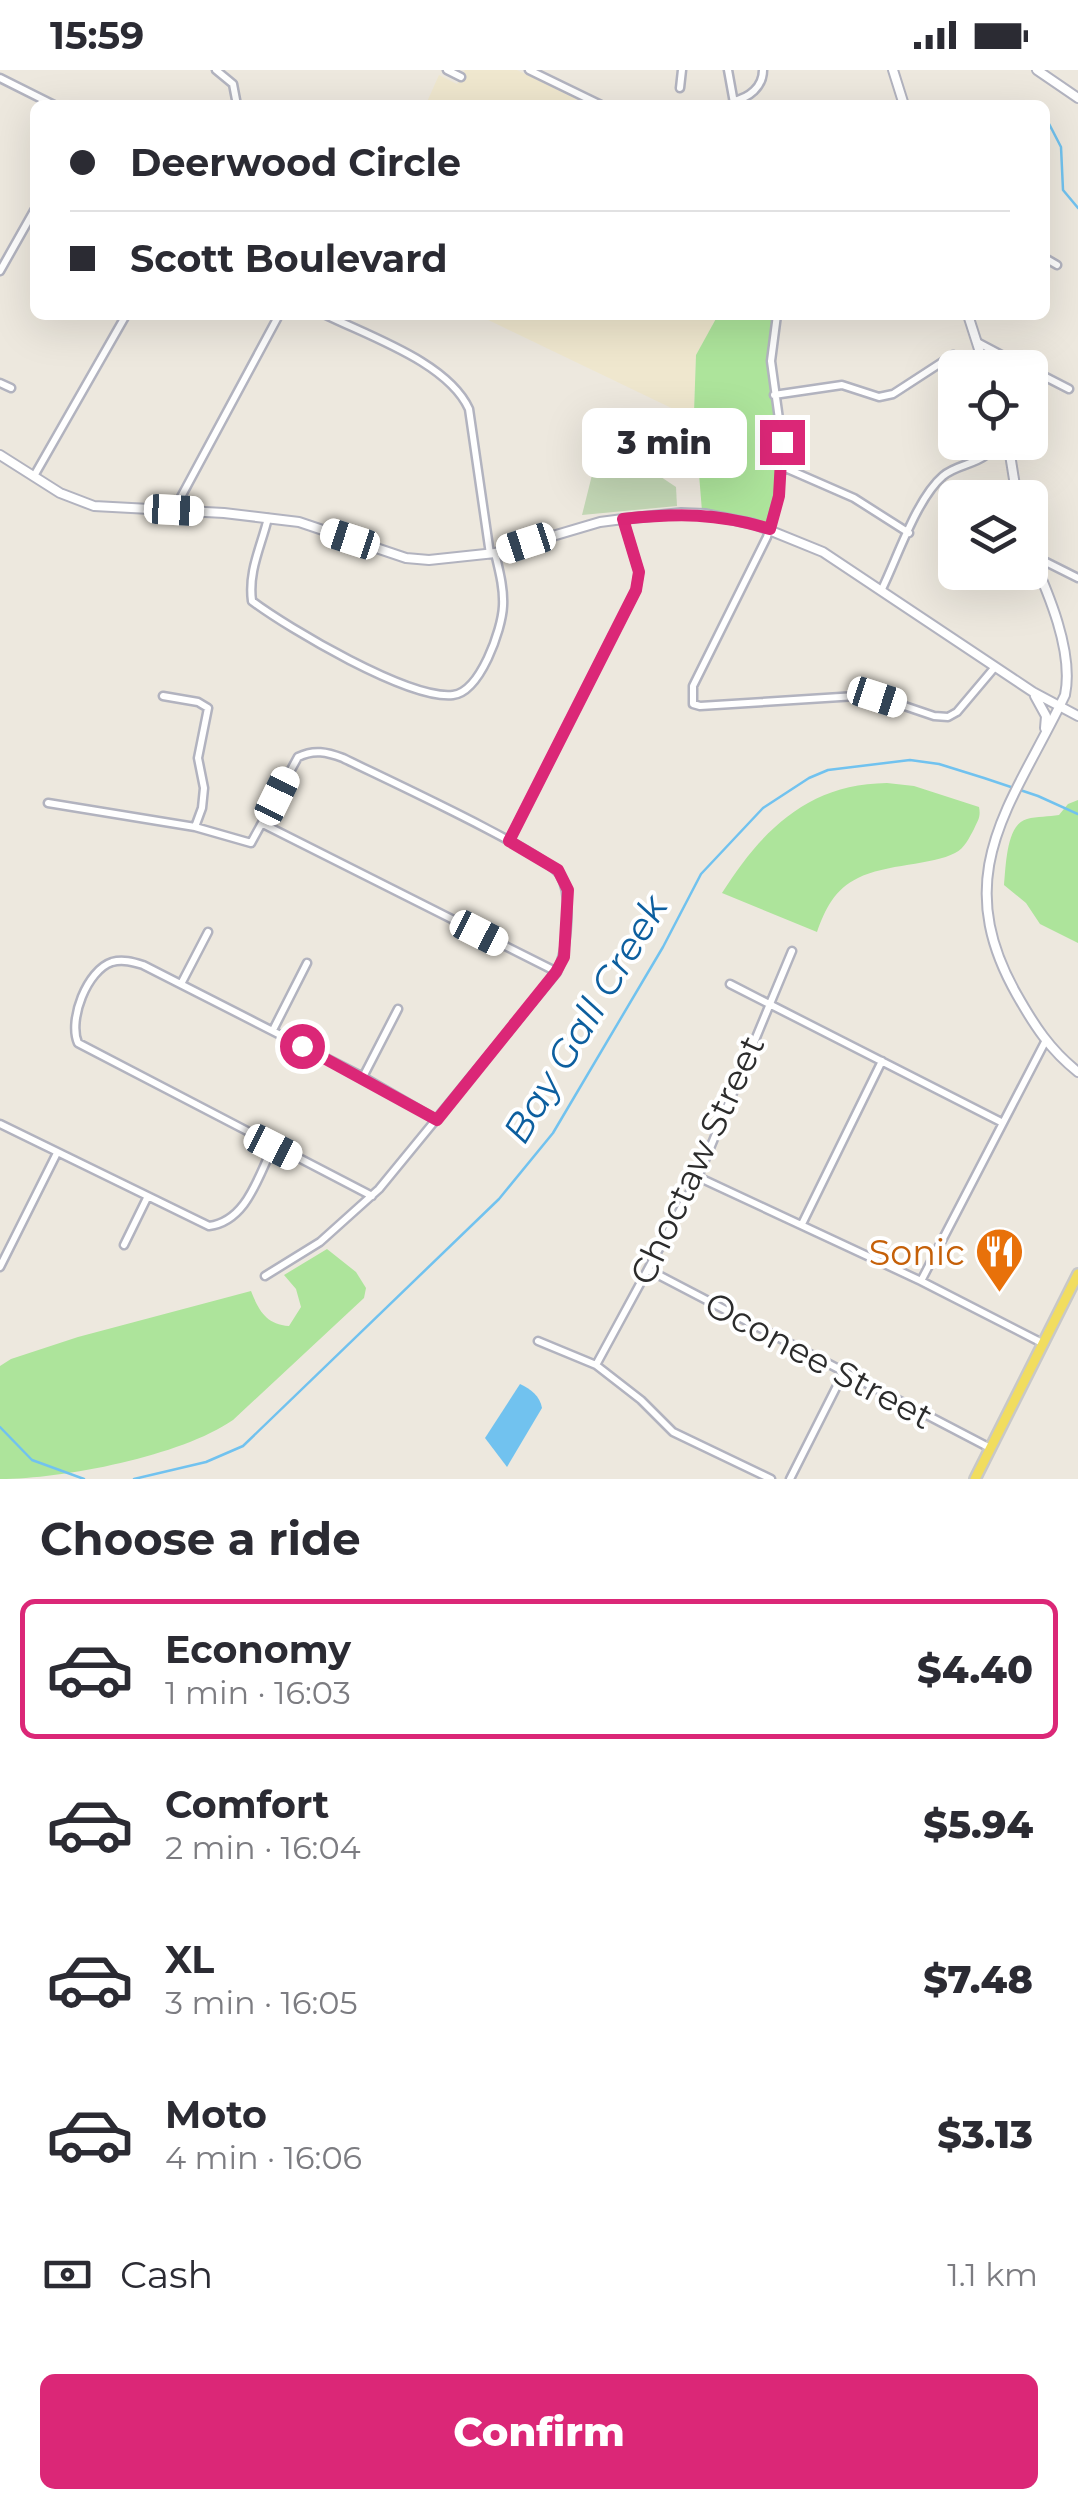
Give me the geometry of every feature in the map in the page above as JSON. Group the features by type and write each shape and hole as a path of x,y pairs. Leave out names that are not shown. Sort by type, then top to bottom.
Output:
{"main road":[{"path":"974,1479 1078,1274"}],"street":[{"path":"216,70 234,84 236,100"},
{"path":"448,70 461,77"},
{"path":"529,70 591,100"},
{"path":"680,88 682,70"},
{"path":"728,70 733,100"},
{"path":"740,100 760,84 763,70"},
{"path":"893,70 902,100"},
{"path":"1037,70 1078,98"},
{"path":"0,78 44,100"},
{"path":"0,272 30,218"},
{"path":"1050,261 1057,265"},
{"path":"34,476 123,320"},
{"path":"174,510 276,320"},
{"path":"268,518 252,566 252,601 300,632 382,674 434,693 451,696 462,692 480,673 503,610 469,408 461,390 415,359 336,320"},
{"path":"776,320 771,361 783,467 770,529 694,686 693,704 872,696 934,716 948,716 957,712 994,667"},
{"path":"970,320 980,350"},
{"path":"977,342 993,350"},
{"path":"774,395 842,385 879,397 892,394 938,364"},
{"path":"1048,378 1069,389"},
{"path":"0,383 11,388"},
{"path":"0,456 60,492 94,506 299,522 406,558 429,560 493,553 623,519 682,513 706,514 770,529 823,552 882,588 994,667 1078,716"},
{"path":"882,588 930,491 941,477 976,460"},
{"path":"783,467 854,498 909,533"},
{"path":"509,841 636,590 639,572 623,519"},
{"path":"1048,563 1078,578"},
{"path":"1043,590 1067,658 1068,684 1003,817 984,880 987,910 1007,977 1045,1042 1078,1072"},
{"path":"1033,692 1046,716 1042,740"},
{"path":"163,696 198,702 208,708 198,758 204,798 195,827"},
{"path":"48,803 195,827 251,843 298,757 321,751 343,758 509,841 558,870 568,890 564,957 556,972 372,1196 320,1242 265,1276"},
{"path":"263,824 556,972"},
{"path":"182,984 208,932"},
{"name":"Choctaw Street","path":"596,1365 698,1177 792,951"},
{"path":"372,1196 78,1043 72,1027 74,1015 92,980 109,963 132,961 272,1030 437,1120"},
{"path":"272,1030 307,963"},
{"path":"730,984 1001,1122"},
{"path":"362,1077 398,1008"},
{"path":"921,1281 1045,1042"},
{"path":"802,1224 882,1061"},
{"path":"0,1124 209,1226 227,1222 248,1198 273,1147"},
{"path":"0,1267 57,1153"},
{"path":"698,1177 921,1281 1044,1344"},
{"path":"124,1245 147,1198"},
{"name":"Oconee Street","path":"649,1270 990,1448"},
{"path":"538,1342 596,1365 673,1432 771,1479"},
{"path":"790,1479 843,1374"}],"shaded area":[{"path":"465,70 517,70 578,100 428,100 439,75 457,84"},
{"path":"488,320 715,320 696,355 694,412 688,416"}],"green space":[{"path":"715,320 774,320 769,361 781,442 778,496 769,526 702,511 694,412 696,355"},
{"path":"596,459 655,473 676,487 677,506 582,515"},
{"path":"887,783 914,786 979,807 978,821 964,846 946,857 869,873 850,883 832,901 817,932 722,893 754,849 790,815 834,792"},
{"path":"1078,800 1078,943 1040,924 1026,903 1004,885 1008,847 1020,823 1059,815 1068,804"},
{"path":"327,1249 356,1272 366,1288 364,1298 233,1420 184,1444 121,1463 56,1475 0,1479 0,1366 78,1337 251,1291 264,1315 289,1326 301,1307 296,1289 284,1275"}],"water":[{"path":"520,1384 534,1393 542,1408 507,1467 485,1438"}],"waterway":[{"path":"1050,126 1061,147 1063,190 1078,208"},
{"name":"Bay Gall Creek","path":"134,1479 206,1462 243,1446 499,1199 553,1133 663,947 701,874 763,808 828,770 910,760 984,778 1078,814"},
{"path":"0,1427 32,1460 84,1479"}],"place":[{"name":"Sonic","path":"1000,1294"}],"route":[{"path":"302,1046 437,1120 533,1002 564,957 568,890 558,870 509,841 636,590 639,572 623,519 706,514 770,529 779,496 782,442"}]}
